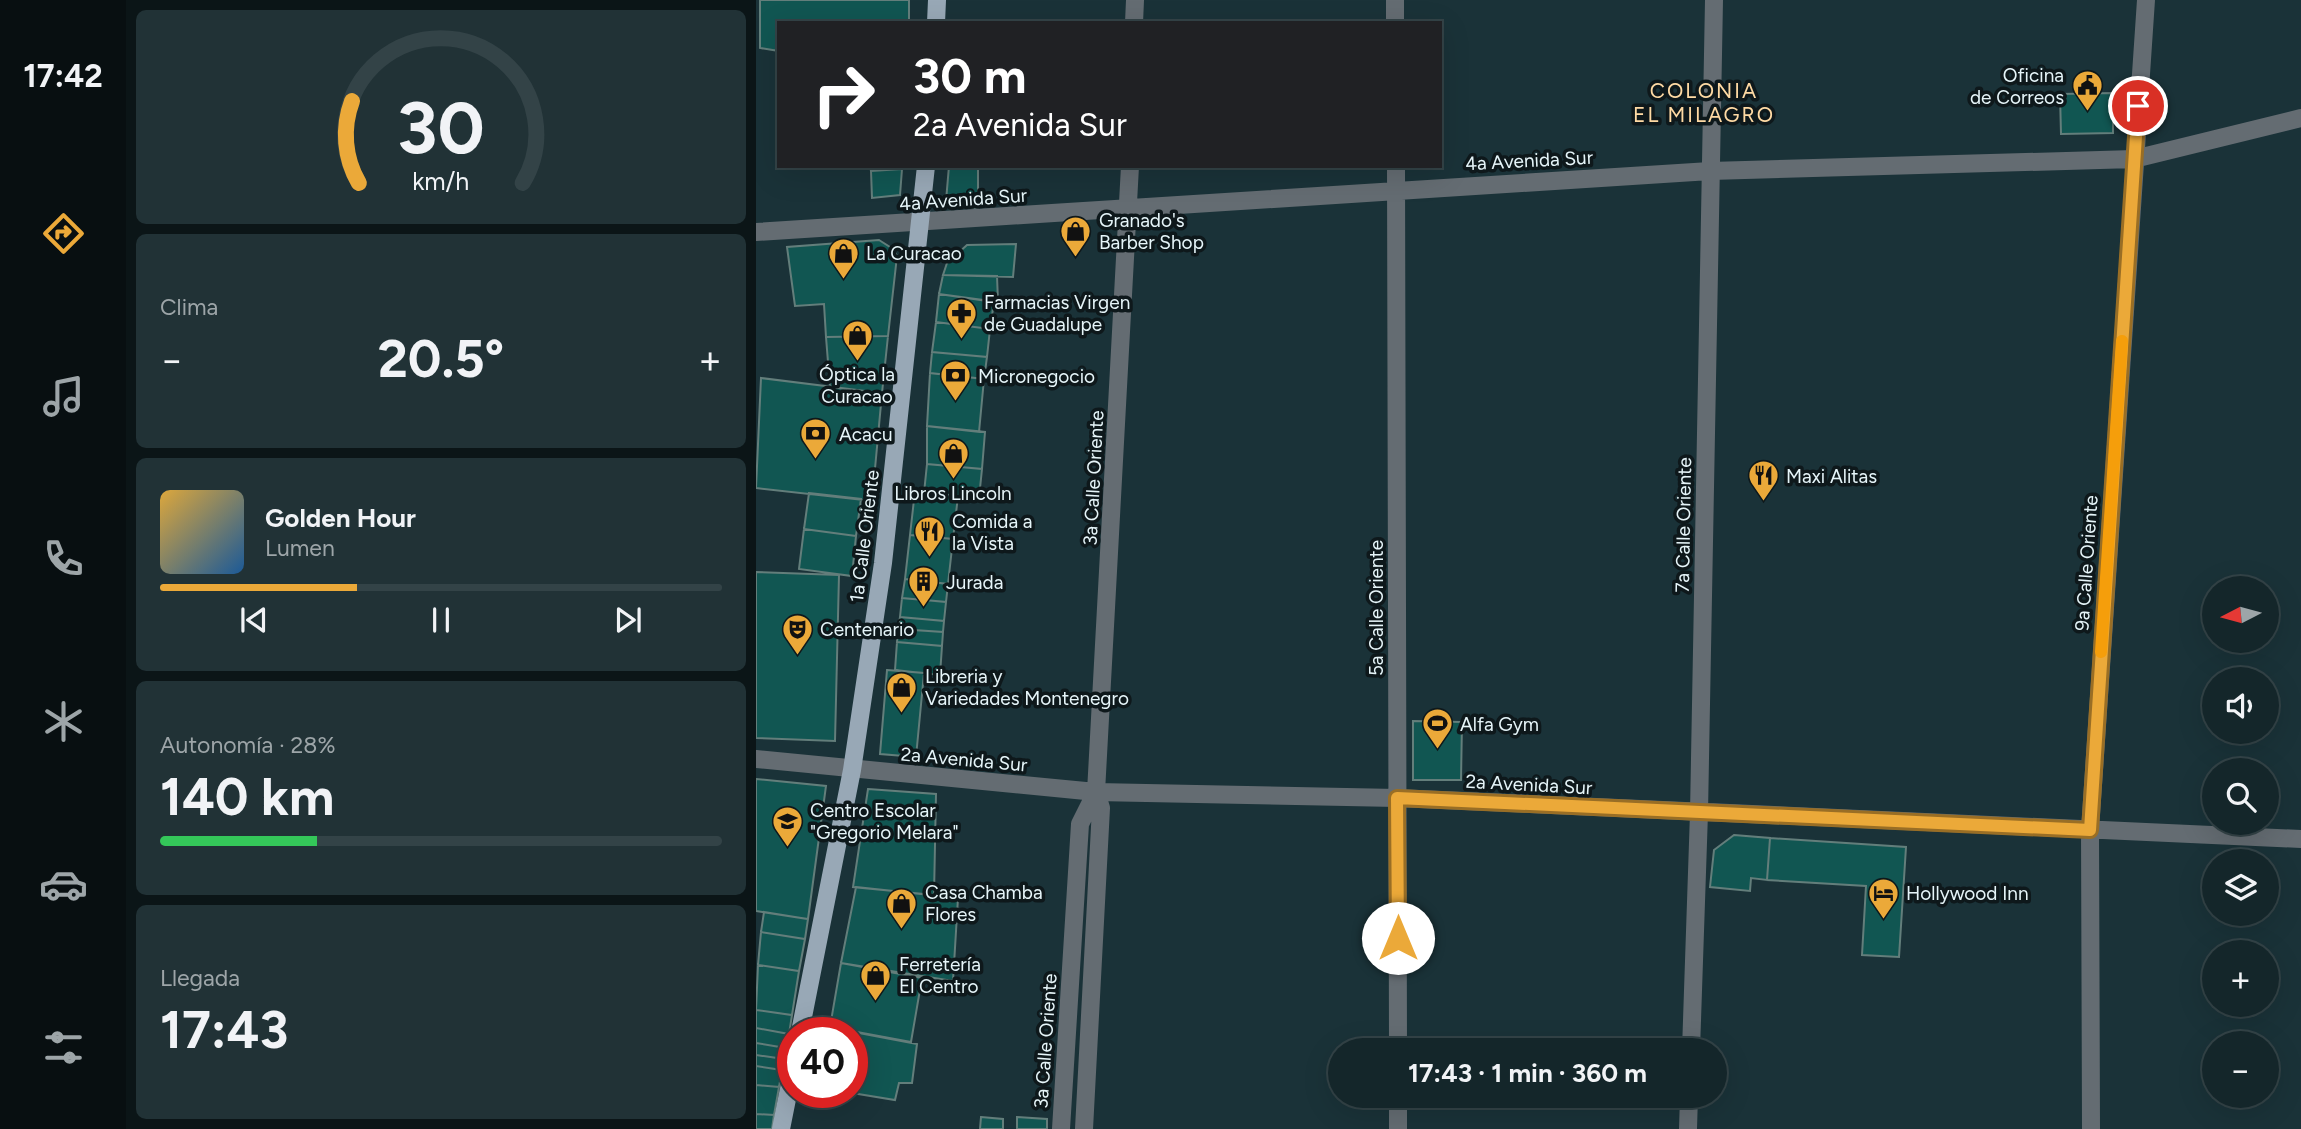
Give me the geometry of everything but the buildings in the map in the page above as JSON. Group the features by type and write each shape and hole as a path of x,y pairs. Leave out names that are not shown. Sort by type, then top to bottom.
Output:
{"main road":[{"path":"936,21 937,0"},
{"name":"1a Calle Oriente","path":"803,1017 852,770 883,563 926,168"},
{"path":"781,1129 785,1108"}],"street":[{"path":"1135,0 1135,21"},
{"path":"1395,0 1395,21"},
{"name":"7a Calle Oriente","path":"1690,1038 1699,813 1714,0"},
{"name":"9a Calle Oriente","path":"2091,1129 2090,830 2146,0"},
{"name":"4a Avenida Sur","path":"756,232 1710,171 2134,159 2301,118"},
{"name":"3a Calle Oriente","path":"1084,1129 1101,808 1096,792 1130,168"},
{"name":"5a Calle Oriente","path":"1396,168 1398,1038"},
{"name":"2a Avenida Sur","path":"756,759 1096,792 1397,798 2301,839"},
{"name":"3a Calle Oriente","path":"1061,1129 1080,824 1096,792"},
{"path":"1398,1108 1398,1129"},
{"path":"1688,1129 1689,1108"}],"slow traffic":[{"path":"2101,652 2122,341"}],"place":[{"name":"Oficina de Correos","path":"2087,113"},
{"name":"Granado's Barber Shop","path":"1076,258"},
{"name":"La Curacao","path":"843,280"},
{"name":"Farmacias Virgen de Guadalupe","path":"961,340"},
{"name":"Óptica la Curacao","path":"857,362"},
{"name":"Micronegocio","path":"955,403"},
{"name":"Acacu","path":"816,461"},
{"name":"Libros Lincoln","path":"953,481"},
{"name":"Maxi Alitas","path":"1763,503"},
{"name":"Comida a la Vista","path":"929,559"},
{"name":"Jurada","path":"923,609"},
{"name":"Centenario","path":"797,656"},
{"name":"Libreria y Variedades Montenegro","path":"902,714"},
{"name":"Alfa Gym","path":"1437,751"},
{"name":"Centro Escolar \"Gregorio Melara\"","path":"787,848"},
{"name":"Hollywood Inn","path":"1883,920"},
{"name":"Casa Chamba Flores","path":"902,930"},
{"name":"Ferretería El Centro","path":"876,1002"}],"district":[{"name":"COLONIA EL MILAGRO","path":"1704,103"}],"route":[{"path":"1398,938 1397,798 2090,830 2138,106"}]}
